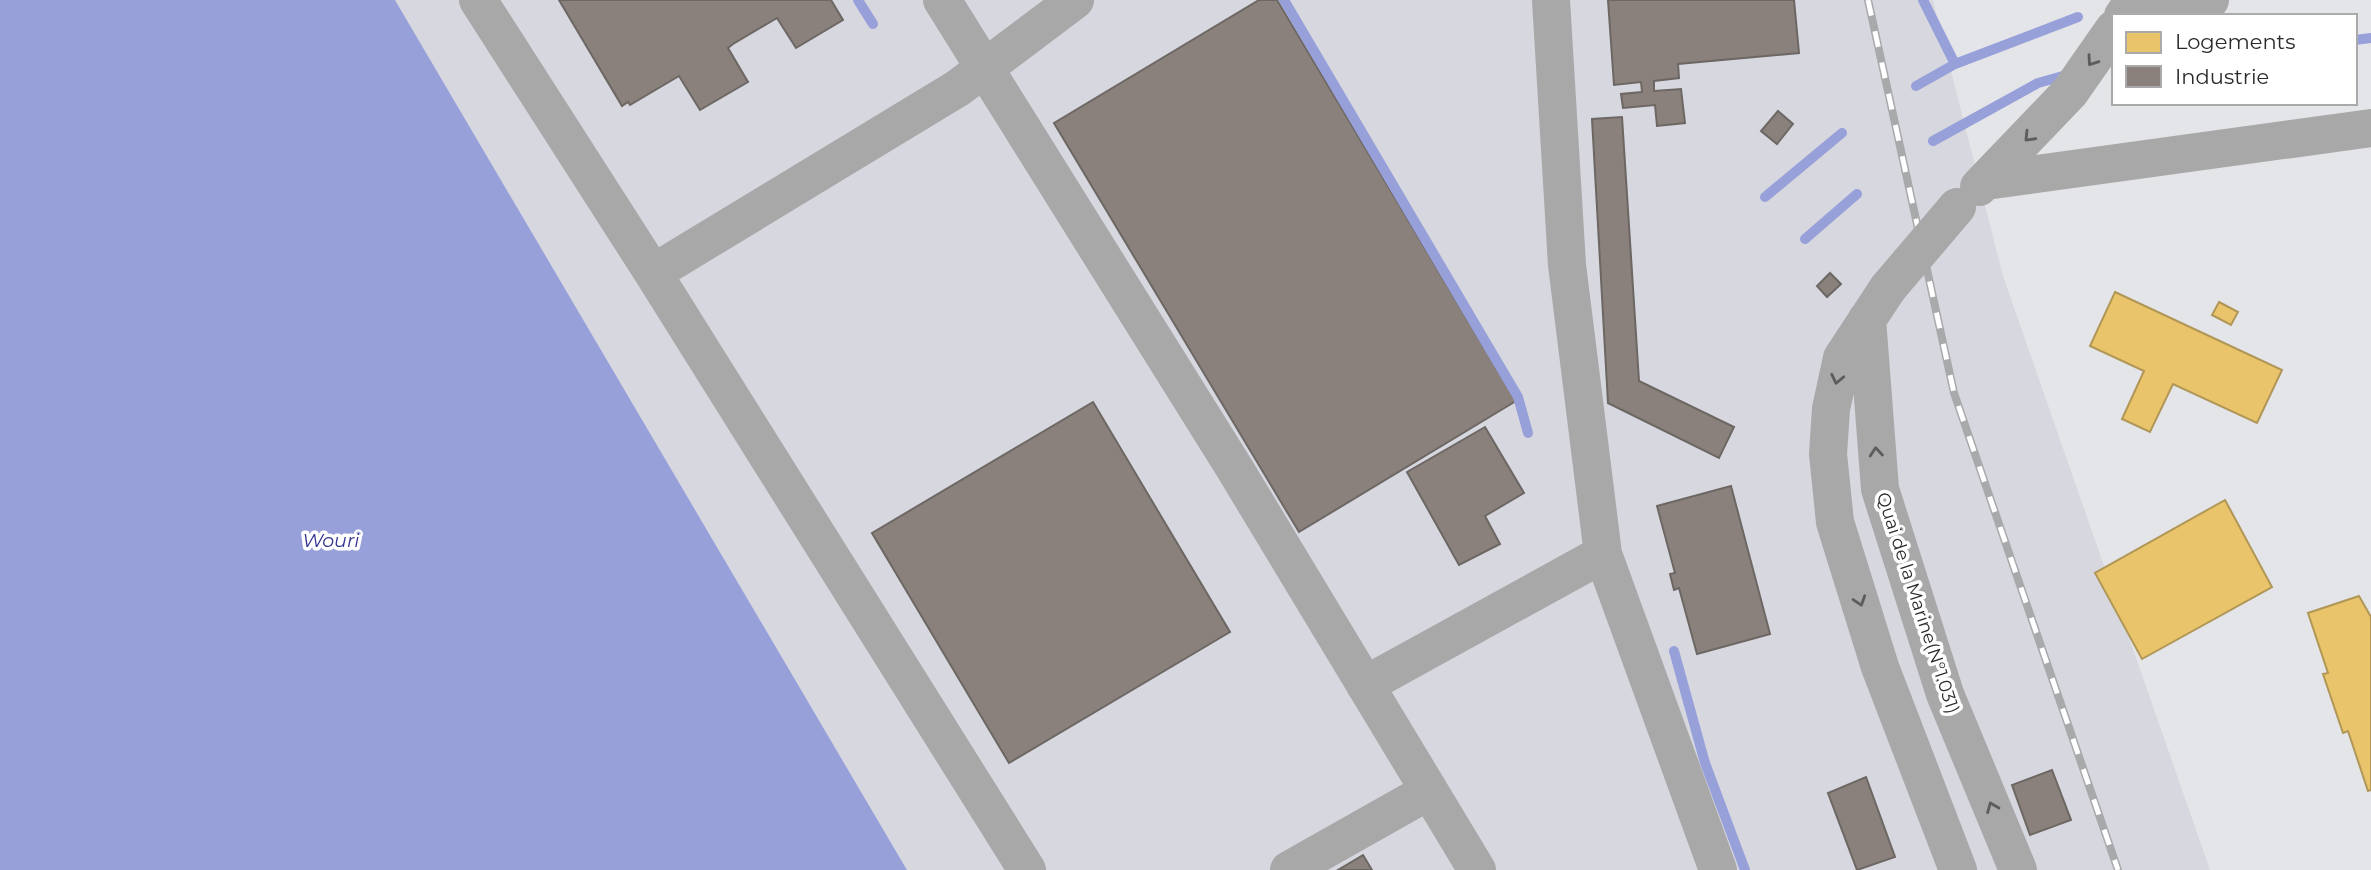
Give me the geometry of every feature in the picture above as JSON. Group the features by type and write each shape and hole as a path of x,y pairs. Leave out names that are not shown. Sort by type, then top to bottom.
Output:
{"street":[{"path":"478,0 653,273 1027,870"},
{"path":"942,0 1228,458 1477,870"},
{"path":"653,273 958,88 1075,0"},
{"path":"1551,0 1567,265 1603,554 1718,870"},
{"path":"2134,0 2148,8 2179,8 2210,0"},
{"path":"1958,870 1880,667 1835,522 1828,454 1831,409 1842,358 1878,303 1957,207 1986,181 2070,92 2112,32"},
{"path":"1986,181 2371,128"},
{"name":"Quai de la Marine(N°1.031)","path":"1878,303 1880,489 1945,694 2018,870"},
{"path":"1366,685 1603,554"},
{"path":"1289,870 1429,791"}],"shaded area":[{"path":"395,0 1933,0 2003,276 2210,870 907,870"}],"water":[{"name":"Wouri","path":"0,0 395,0 907,870 0,870"}],"building: Logements":[{"path":"2115,292 2282,370 2257,423 2173,384 2150,432 2122,419 2144,371 2090,346"},
{"path":"2219,302 2238,312 2231,325 2212,315"},
{"path":"2225,500 2272,587 2142,659 2095,573"},
{"path":"2359,596 2371,617 2371,790 2368,791 2348,731 2343,733 2323,674 2328,673 2308,613"}],"building: Industrie":[{"path":"559,0 831,0 843,20 796,48 777,18 733,44 728,48 748,82 700,110 679,76 630,105 628,102 622,106"},
{"path":"1259,0 1277,0 1516,401 1299,532 1054,123"},
{"path":"1608,0 1794,0 1799,53 1678,64 1679,78 1654,81 1654,91 1681,89 1685,123 1657,126 1655,105 1623,108 1621,94 1642,92 1641,82 1614,85"},
{"path":"1778,111 1793,124 1777,144 1761,131"},
{"path":"1622,117 1639,381 1734,427 1719,458 1608,403 1592,119"},
{"path":"1830,273 1841,284 1827,297 1817,286"},
{"path":"1093,402 1230,632 1009,763 872,533"},
{"path":"1485,427 1524,493 1485,516 1500,544 1459,565 1407,472"},
{"path":"1731,486 1770,634 1697,654 1679,588 1674,590 1670,574 1675,573 1657,506"},
{"path":"2052,770 2071,820 2030,835 2012,785"},
{"path":"1866,777 1895,857 1857,870 1828,793"},
{"path":"1363,855 1372,870 1338,870"}],"waterway":[{"path":"858,0 873,24"},
{"path":"1284,0 1518,397 1528,433"},
{"path":"1923,0 1955,64"},
{"path":"1916,86 1955,64 2078,17"},
{"path":"2357,40 2371,38"},
{"path":"1933,141 2038,83 2070,74"},
{"path":"1765,197 1842,133"},
{"path":"1805,239 1857,194"},
{"path":"1674,651 1705,763 1745,870"}],"railway":[{"path":"1868,0 1954,393 2118,870"}]}
